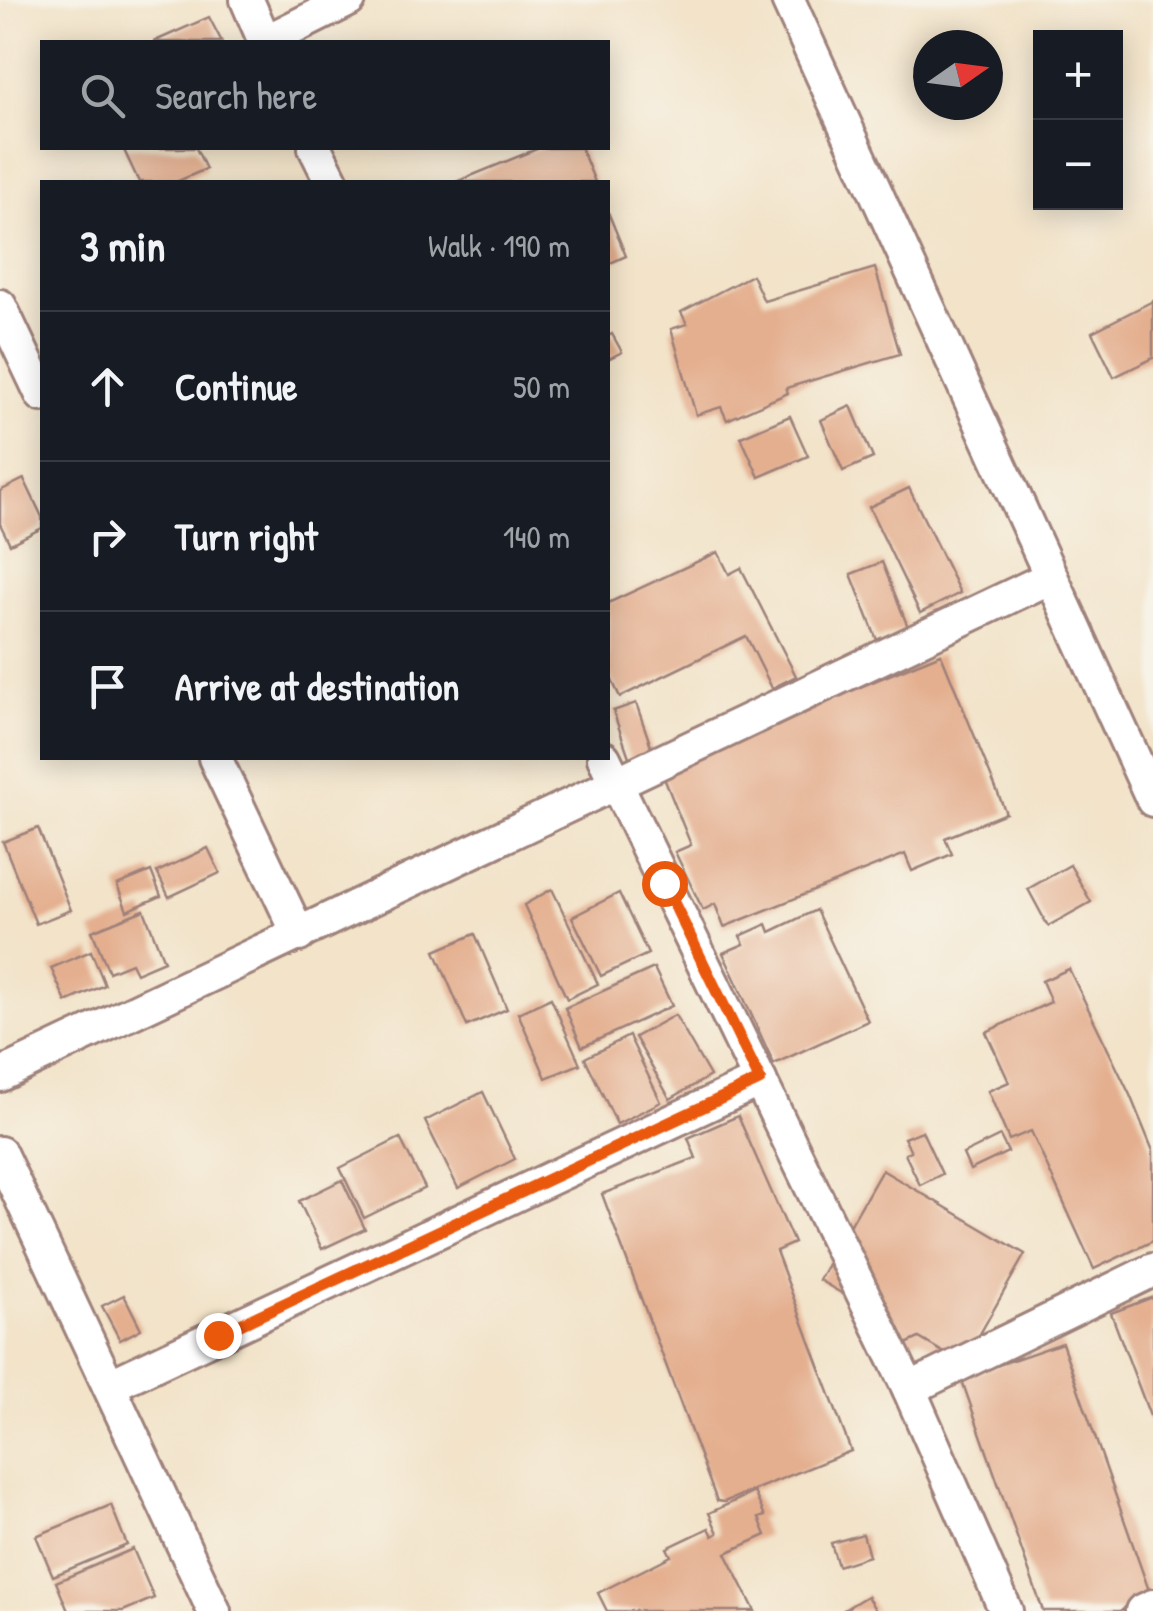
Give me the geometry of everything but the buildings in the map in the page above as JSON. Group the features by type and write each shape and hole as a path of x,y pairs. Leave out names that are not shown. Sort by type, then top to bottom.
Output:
{"street":[{"path":"247,0 264,40"},
{"path":"269,40 349,0"},
{"path":"788,0 1153,800"},
{"path":"316,150 331,180"},
{"path":"0,306 40,391"},
{"path":"0,1076 298,934 610,771 1051,577"},
{"path":"215,760 298,934"},
{"path":"610,771 910,1389 1006,1611"},
{"path":"109,1386 760,1080"},
{"path":"0,1153 214,1611"},
{"path":"910,1389 1153,1270"},
{"path":"1142,1611 1153,1606"}],"route":[{"path":"218,1335 760,1080 664,883"}]}
